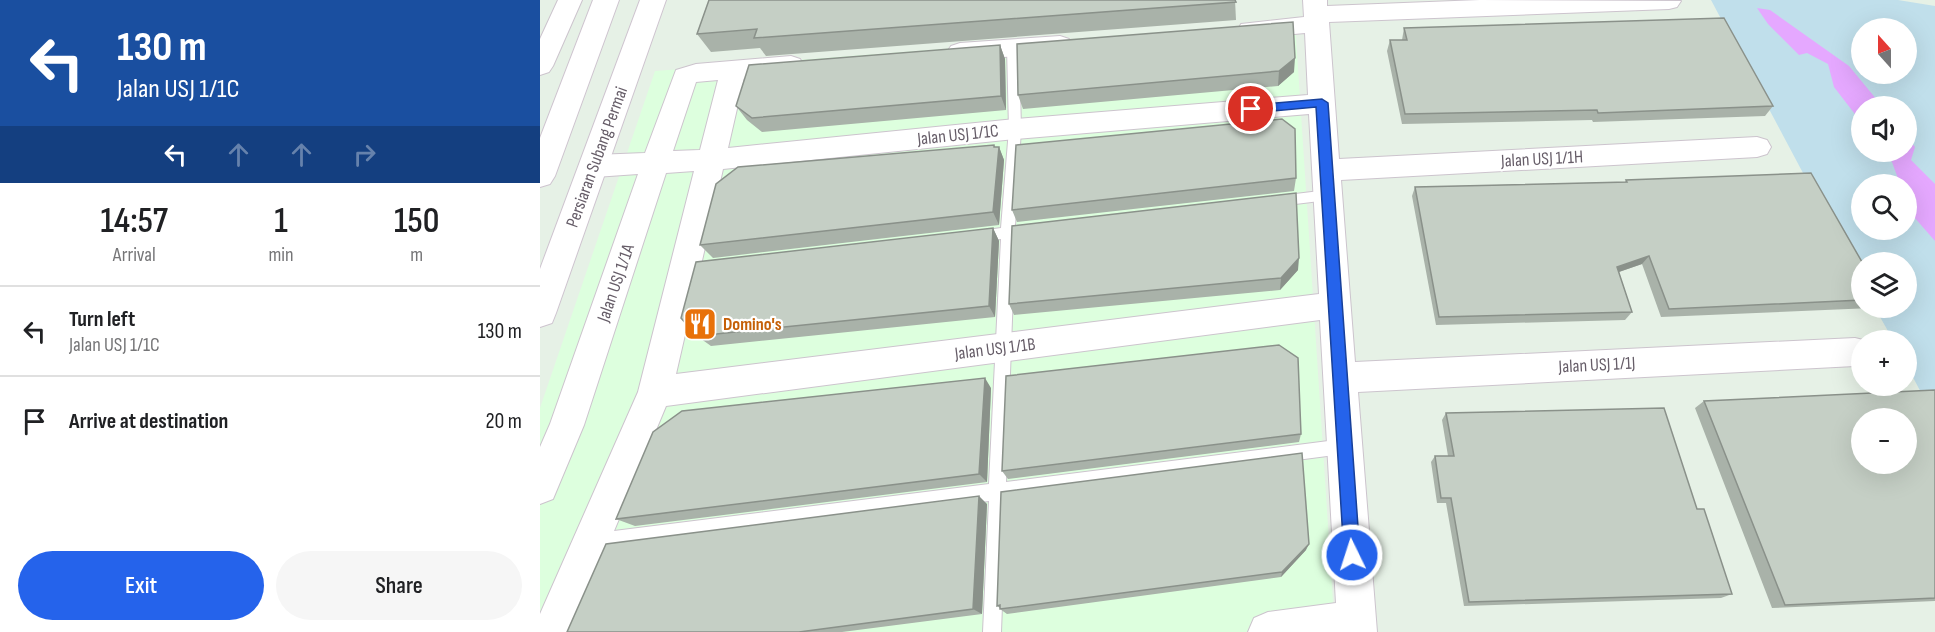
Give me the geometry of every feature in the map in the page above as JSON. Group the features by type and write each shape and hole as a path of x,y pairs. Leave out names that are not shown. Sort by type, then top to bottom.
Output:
{"main road":[{"path":"540,176 606,0"},
{"name":"Persiaran Subang Permai","path":"540,313 595,166 653,0"}],"street":[{"path":"540,66 570,0"},
{"path":"1223,32 1316,13 1669,1"},
{"path":"1268,632 1357,626 1316,13"},
{"path":"932,55 1083,43"},
{"path":"552,632 655,392 691,268 711,160 733,70 815,64"},
{"name":"Jalan USJ 1/1A","path":"540,487 567,425 685,76 733,70"},
{"name":"Jalan USJ 1/1C","path":"595,166 711,160 1015,129 1322,103"},
{"name":"Jalan USJ 1/1H","path":"1327,183 1757,147"},
{"name":"Jalan USJ 1/1B","path":"655,392 1335,305"},
{"name":"Jalan USJ 1/1J","path":"1340,378 1851,352"}],"lane":[{"path":"992,632 1008,233 1015,129 1013,48"},
{"path":"1269,202 1327,183"},
{"path":"962,238 1043,228"},
{"path":"590,543 1344,447"}],"shaded area":[{"path":"1711,0 1898,0 1935,6 1935,419 1917,385 1917,330 1887,330 1881,318 1917,318 1917,252 1851,252 1851,263"},
{"path":"1757,8 1770,10 1849,66 1851,84 1864,84 1874,96 1851,96 1851,109 1834,87 1828,64 1807,53 1799,55 1768,24"},
{"path":"1295,22 1335,632 540,632 540,408 655,71"},
{"path":"1892,162 1913,162 1935,184 1935,241 1917,220 1917,174 1896,174"}],"building":[{"path":"709,0 1235,0 1236,2 754,38 757,29 697,34"},
{"path":"1724,18 1773,106 1598,113 1597,110 1405,114 1390,40 1407,40 1404,28"},
{"path":"1293,22 1295,58 1279,71 1018,95 1017,44"},
{"path":"1000,45 1001,96 752,118 736,106 749,65"},
{"path":"1282,119 1295,129 1296,178 1012,210 1016,145"},
{"path":"994,145 994,147 999,147 993,212 700,245 716,184 738,167"},
{"path":"1811,173 1856,252 1851,252 1851,301 1669,309 1649,256 1617,267 1632,312 1439,317 1415,187 1627,182 1626,180"},
{"path":"1296,193 1299,258 1281,278 1009,304 1012,226"},
{"path":"993,228 989,306 697,336 681,318 696,262"},
{"path":"1279,345 1298,358 1301,434 1002,471 1006,376"},
{"path":"985,378 979,474 616,519 653,432 682,411"},
{"path":"1935,390 1935,598 1785,605 1704,401 1851,394 1851,396 1917,396 1917,391"},
{"path":"1664,408 1697,509 1704,509 1732,594 1469,602 1451,498 1441,498 1435,456 1454,456 1446,413"},
{"path":"1302,453 1309,544 1282,572 1000,609 1000,605 997,606 1001,492"},
{"path":"979,496 973,609 799,632 567,632 606,544"}],"place":[{"name":"Domino's","path":"700,324"}],"route":[{"path":"1251,109 1322,103 1352,555"}]}
